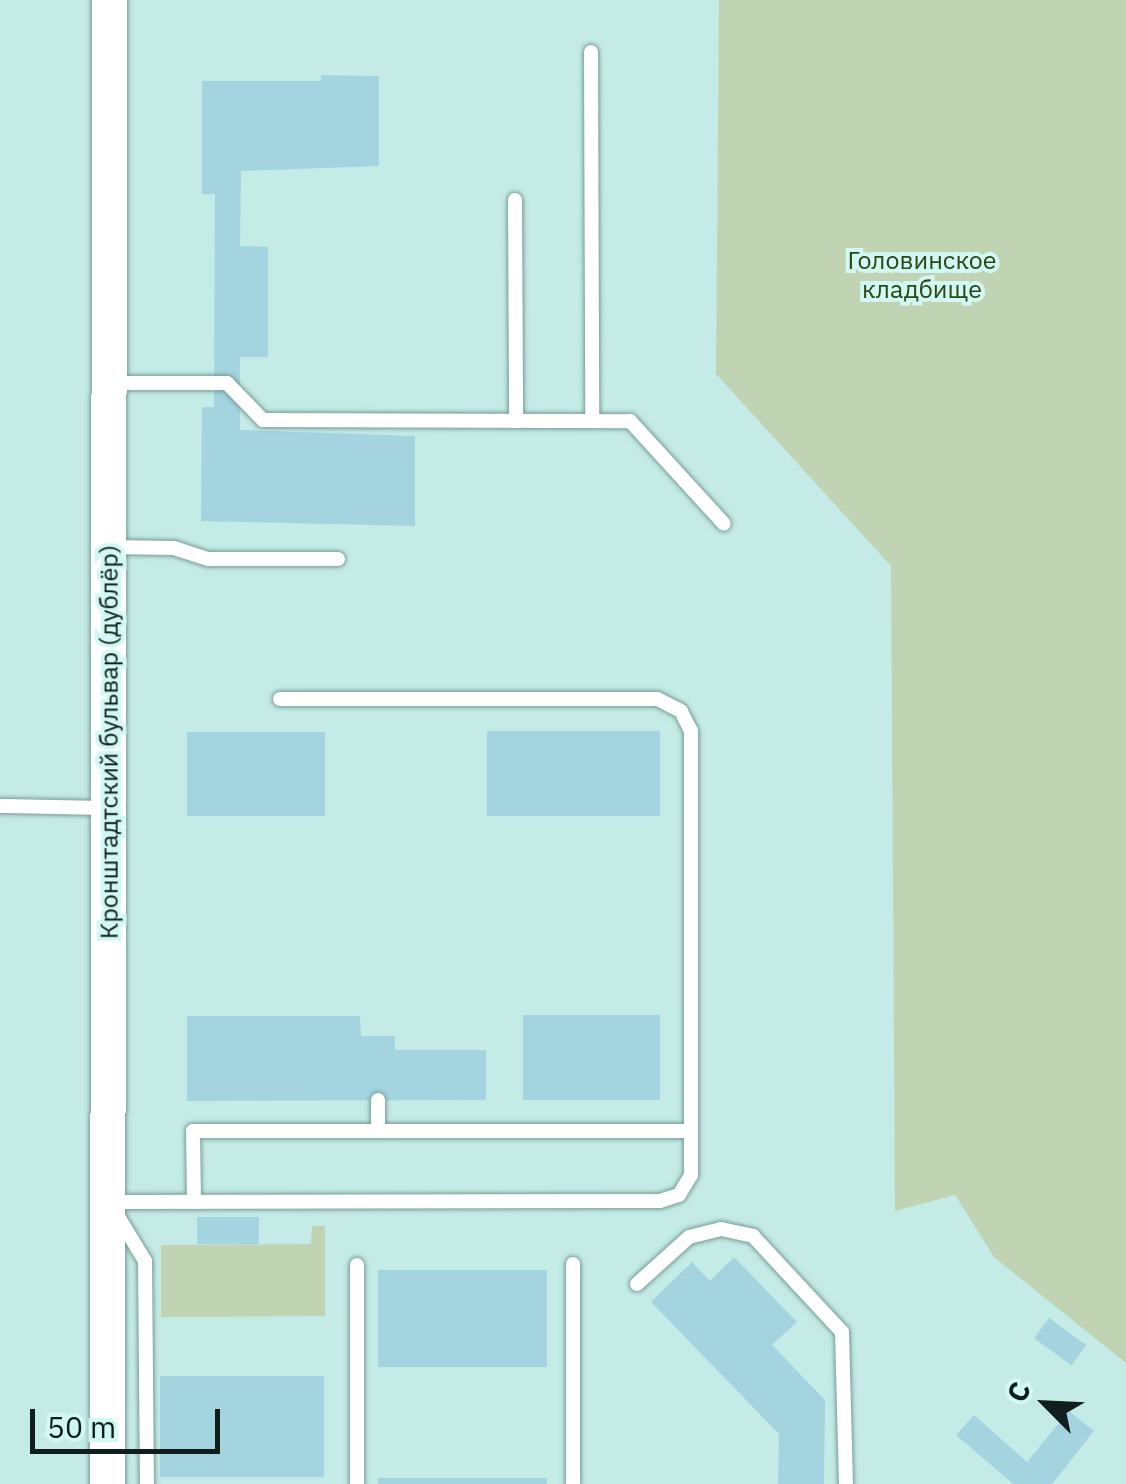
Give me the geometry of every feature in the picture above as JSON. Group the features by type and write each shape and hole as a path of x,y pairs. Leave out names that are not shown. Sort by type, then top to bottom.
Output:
{"street":[{"name":"Кронштадтский бульвар (дублёр)","path":"108,1484 109,0"}],"lane":[{"path":"591,52 592,421"},
{"path":"515,200 516,421"},
{"path":"110,383 227,383 263,420 630,421 724,524"},
{"path":"110,548 174,548 208,559 338,559"},
{"path":"108,1202 660,1201 679,1196 691,1175 691,731 681,711 657,699 280,700"},
{"path":"0,806 110,808"},
{"path":"378,1100 378,1131"},
{"path":"194,1202 194,1131 691,1130"},
{"path":"108,1202 145,1261 146,1484"},
{"path":"637,1284 690,1237 721,1229 754,1236 842,1332 846,1484"},
{"path":"357,1264 357,1484"},
{"path":"573,1264 573,1484"}],"green space":[{"name":"Головинское кладбище","path":"719,0 1126,0 1126,1363 994,1257 955,1195 895,1211 891,566 716,374"},
{"path":"312,1226 325,1226 325,1316 161,1317 161,1245 311,1244"}],"building":[{"path":"321,75 379,76 379,166 241,171 240,246 268,247 268,357 240,357 240,430 415,436 415,526 201,521 202,407 214,407 215,194 202,194 202,81 321,81"},
{"path":"487,731 660,731 660,816 487,816"},
{"path":"187,732 325,732 325,816 187,816"},
{"path":"523,1015 660,1015 660,1100 523,1100"},
{"path":"187,1016 360,1016 361,1036 395,1036 395,1050 486,1050 486,1100 187,1101"},
{"path":"197,1217 259,1217 259,1244 197,1244"},
{"path":"734,1257 797,1322 772,1345 825,1400 824,1484 778,1484 779,1434 651,1302 692,1262 710,1281"},
{"path":"378,1270 547,1270 547,1367 378,1367"},
{"path":"1049,1318 1086,1345 1072,1365 1034,1338"},
{"path":"160,1376 324,1376 324,1477 160,1477"},
{"path":"1069,1411 1094,1431 1052,1484 1013,1484 956,1435 974,1415 1027,1462"},
{"path":"378,1478 547,1478 547,1484 378,1484"}]}
